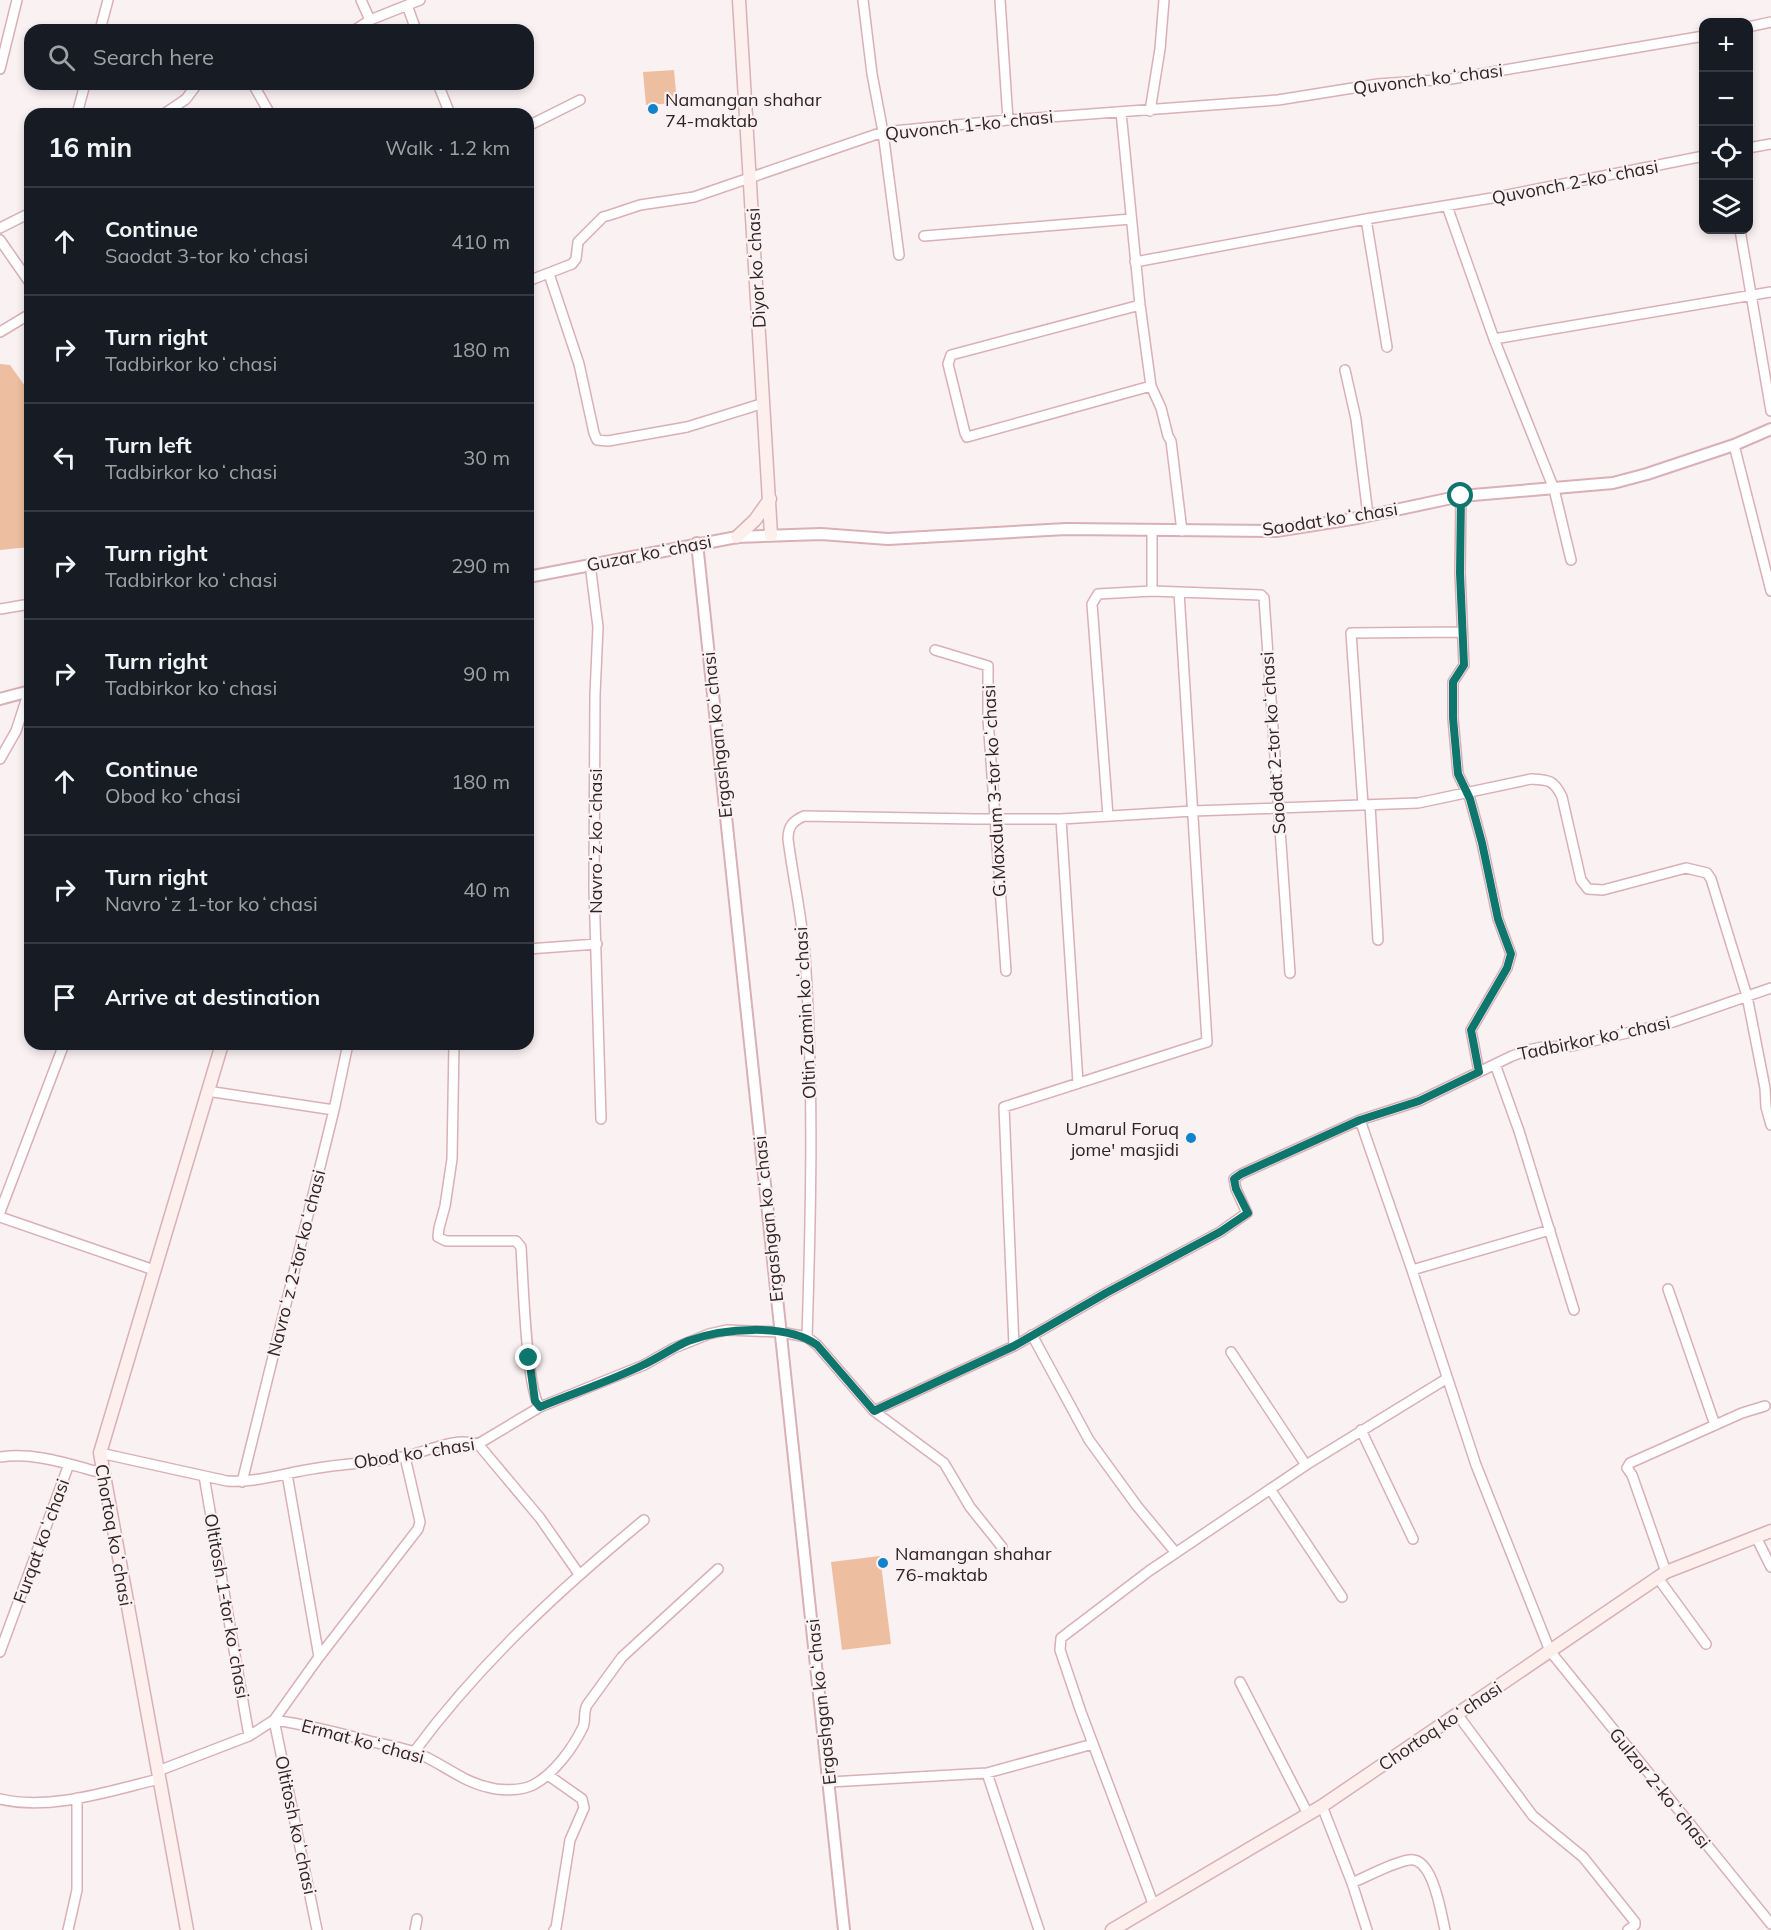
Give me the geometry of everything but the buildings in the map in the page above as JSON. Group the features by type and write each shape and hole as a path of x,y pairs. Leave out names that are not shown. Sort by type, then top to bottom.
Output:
{"main road":[{"name":"Diyor koʻchasi","path":"739,0 771,535"},
{"path":"737,537 755,520 770,499"},
{"name":"Chortoq koʻchasi","path":"187,1930 100,1453 220,1050"},
{"name":"Chortoq koʻchasi","path":"1112,1930 1322,1806 1662,1575 1771,1531"}],"street":[{"path":"0,69 17,0"},
{"path":"102,24 108,0"},
{"path":"361,0 370,20"},
{"path":"364,24 420,0"},
{"path":"863,0 899,255"},
{"path":"1000,0 1008,120"},
{"path":"1150,111 1160,49 1164,0"},
{"path":"407,5 414,24"},
{"path":"1753,26 1771,22"},
{"name":"Quvonch koʻchasi","path":"1150,111 1278,100 1378,84 1450,79 1699,37"},
{"path":"79,108 84,90"},
{"path":"173,108 186,99 193,90"},
{"path":"256,90 267,108"},
{"path":"440,90 448,108"},
{"path":"534,123 580,100"},
{"name":"Quvonch 1-koʻchasi","path":"549,274 572,264 576,259 578,242 603,218 640,205 694,197 883,132 1008,120 1150,111"},
{"path":"1122,112 1135,262 1151,386 1161,408 1171,441 1182,531"},
{"path":"1753,147 1771,144"},
{"name":"Quvonch 2-koʻchasi","path":"1447,206 1699,157"},
{"path":"1135,262 1447,206 1494,339 1554,489 1571,560"},
{"path":"0,228 24,216"},
{"path":"924,236 1131,219"},
{"path":"1366,219 1388,347"},
{"path":"1741,234 1771,411"},
{"path":"0,240 24,274"},
{"path":"534,279 549,274 579,364 597,440 608,441 687,427 764,403"},
{"path":"1494,339 1771,292"},
{"path":"1140,305 951,355 948,364 964,433 967,437 1151,386"},
{"path":"0,332 24,318"},
{"path":"1345,370 1356,419 1368,515"},
{"name":"Saodat koʻchasi","path":"771,535 821,534 888,539 1066,529 1276,531 1461,496 1613,483 1647,474 1771,429"},
{"path":"1734,444 1771,591"},
{"path":"1461,496 1464,665 1453,682 1453,718 1458,774 1468,793 1482,843 1498,919 1511,954 1507,968 1471,1030 1479,1072"},
{"path":"1152,530 1152,591"},
{"name":"Guzar koʻchasi","path":"534,576 697,543 771,535"},
{"name":"Ergashgan koʻchasi","path":"697,543 844,1930"},
{"name":"Navroʻz koʻchasi","path":"590,564 598,627 595,694 594,878 601,1119"},
{"path":"1014,1346 1004,1107 1207,1042 1179,592 1098,594 1092,604 1108,816"},
{"name":"Saodat 2-tor koʻchasi","path":"1179,592 1256,594 1264,598 1290,973"},
{"path":"0,609 24,605"},
{"path":"1378,940 1351,633 1462,632"},
{"name":"G.Maxdum 3-tor koʻchasi","path":"936,650 988,666 988,719 1006,971"},
{"path":"0,699 24,693"},
{"path":"0,759 16,731 24,708"},
{"path":"994,819 1060,819 1193,811 1418,803 1531,779 1546,780 1556,785 1562,797 1581,880 1588,889 1603,890 1686,868 1707,873 1711,879 1747,996 1768,1087 1764,1096 1771,1125"},
{"name":"Oltin Zamin koʻchasi","path":"807,1338 811,1217 810,1050 805,953 788,831 795,820 804,816 994,819"},
{"path":"1060,819 1078,1083"},
{"path":"534,949 597,944"},
{"name":"Tadbirkor koʻchasi","path":"874,1411 1014,1346 1220,1232 1248,1213 1236,1189 1234,1179 1241,1174 1360,1120 1419,1101 1528,1050 1572,1046 1673,1022 1771,988"},
{"path":"0,1212 61,1050"},
{"name":"Navroʻz 2-tor koʻchasi","path":"242,1482 347,1050"},
{"path":"454,1050 452,1159 438,1237 446,1241 516,1241 521,1247 529,1358 535,1401 540,1407"},
{"path":"1496,1064 1574,1310"},
{"path":"207,1091 334,1110"},
{"name":"Gulzor 2-koʻchasi","path":"1360,1120 1476,1465 1550,1651 1771,1924"},
{"path":"0,1217 154,1270"},
{"path":"1412,1270 1550,1230"},
{"path":"1668,1288 1715,1425"},
{"name":"Obod koʻchasi","path":"100,1453 227,1481 242,1482 319,1467 405,1457 447,1444 466,1441 478,1444 540,1407 644,1365 674,1348 709,1334 727,1330 780,1332"},
{"path":"780,1332 807,1338 817,1345 874,1411 944,1463 970,1507 1002,1547"},
{"path":"1032,1335 1089,1440 1137,1506 1176,1553"},
{"path":"1232,1352 1306,1465"},
{"path":"1154,1906 1060,1650 1061,1638 1176,1553 1270,1489 1361,1430 1446,1379"},
{"path":"1706,1644 1662,1575 1632,1475 1627,1468 1630,1463 1764,1406"},
{"path":"1361,1430 1413,1539"},
{"path":"478,1444 540,1518 579,1574"},
{"path":"0,1457 16,1455 38,1457 102,1473"},
{"path":"0,1799 24,1803 77,1798 159,1775 249,1736 274,1719 418,1529 420,1522 405,1457"},
{"name":"Furqat koʻchasi","path":"0,1652 69,1464"},
{"path":"287,1474 319,1657"},
{"name":"Oltitosh 1-tor koʻchasi","path":"204,1476 249,1736"},
{"path":"1270,1489 1342,1597"},
{"path":"414,1752 472,1679 579,1574 644,1520"},
{"path":"1756,1537 1771,1567"},
{"name":"Ermat koʻchasi","path":"274,1719 313,1726 414,1752 430,1758 459,1777 488,1788 506,1789 531,1786 548,1775 566,1753 584,1725 584,1712 587,1705 622,1657 718,1569"},
{"path":"1240,1682 1308,1814"},
{"path":"1456,1714 1533,1816 1583,1857 1635,1922 1635,1925 1628,1930"},
{"name":"Oltitosh koʻchasi","path":"274,1719 317,1930"},
{"path":"830,1782 987,1773 1093,1744"},
{"path":"987,1773 1039,1930"},
{"path":"548,1775 582,1799 584,1808 570,1839 554,1930"},
{"path":"68,1930 77,1890 77,1798"},
{"path":"1322,1806 1352,1883 1367,1930"},
{"path":"1352,1883 1408,1860 1419,1862 1425,1866 1431,1878 1445,1930"},
{"path":"415,1930 417,1919"}],"shaded area":[{"path":"674,70 677,103 646,105 643,72"},
{"path":"0,364 10,365 24,385 24,548 0,550"},
{"path":"880,1556 891,1644 842,1650 831,1562"}],"place":[{"name":"Namangan shahar 74-maktab","path":"653,109"},
{"name":"Umarul Foruq jome' masjidi","path":"1191,1138"},
{"name":"Namangan shahar 76-maktab","path":"883,1563"}],"route":[{"path":"529,1358 535,1401 540,1407 644,1365 674,1348 709,1334 727,1330 780,1332 807,1338 817,1345 874,1411 1014,1346 1106,1293 1220,1232 1248,1213 1236,1189 1234,1179 1241,1174 1360,1120 1419,1101 1479,1072 1471,1030 1507,968 1511,954 1498,919 1470,799 1458,774 1453,718 1453,682 1464,665 1460,573 1461,496"}]}
